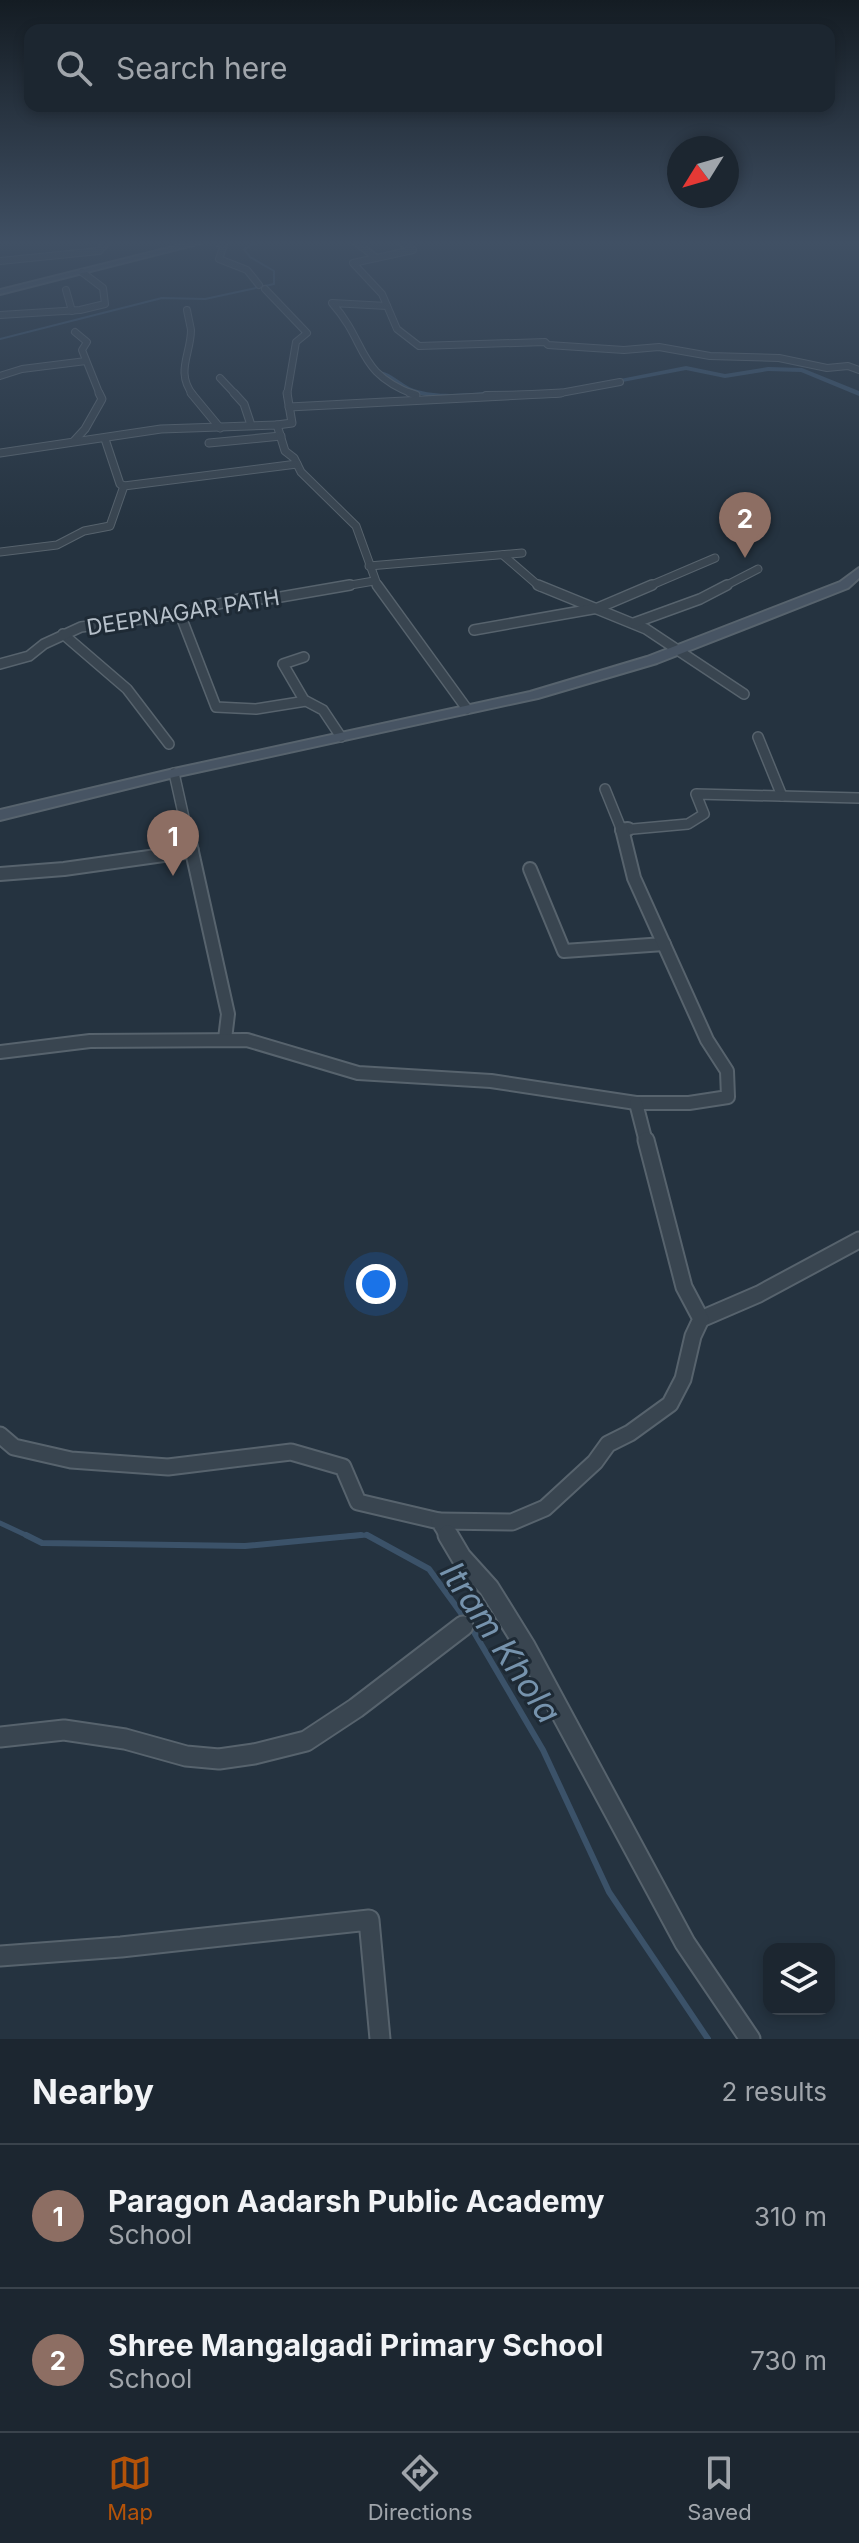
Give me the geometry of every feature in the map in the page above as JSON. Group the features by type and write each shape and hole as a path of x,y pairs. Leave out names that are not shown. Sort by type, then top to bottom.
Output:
{"street":[{"path":"74,441 86,431 93,419 95,406 102,399 82,350 87,342 82,338"},
{"path":"189,338 185,352 185,385 220,428"},
{"path":"0,453 161,429 292,423 288,383 295,348 303,338"},
{"path":"356,338 369,367 392,386 418,398"},
{"path":"409,338 419,346 545,342 548,345 624,350 659,347 710,356 779,358 827,368 848,366 859,370"},
{"path":"0,376 22,369 86,361"},
{"path":"220,378 244,404 251,425"},
{"path":"289,407 373,404 418,398 555,394 620,382"},
{"path":"277,425 285,451 334,507 356,526 374,581 467,709"},
{"path":"209,443 281,436"},
{"path":"105,439 120,484 124,486 297,464"},
{"path":"0,552 57,545 84,531 110,526 124,486"},
{"path":"369,566 522,553"},
{"path":"503,555 541,588 634,623 744,694"},
{"path":"474,630 598,608 715,558"},
{"path":"634,623 700,599 758,569"},
{"path":"0,815 174,773 546,691 678,649 844,585 859,572"},
{"name":"DEEPNAGAR PATH","path":"0,664 29,656 63,634 98,624 180,614 242,598 269,599 374,581"},
{"path":"180,614 187,624 202,681 216,707 254,709 304,700"},
{"path":"63,634 95,659 136,700 155,731 169,744"},
{"path":"304,657 283,664 304,700 331,715 341,737"},
{"path":"758,737 782,796"},
{"path":"174,773 228,1014 225,1039"},
{"path":"0,1052 90,1041 225,1039 260,1043 358,1073 491,1081 636,1103 689,1103 728,1097 727,1071 707,1040 634,878 622,830 611,810 605,789"},
{"path":"622,830 688,824 704,814 696,794 859,798"},
{"path":"0,874 64,869 192,851"},
{"path":"530,869 564,951 664,944"},
{"path":"636,1103 684,1287 701,1319"},
{"path":"0,1435 14,1447 71,1460 168,1467 291,1452 343,1467 358,1502 439,1521 512,1522 545,1508 595,1462 608,1444 630,1433 670,1404 683,1379 693,1336 701,1319 759,1294 859,1240"},
{"path":"439,1521 461,1557 489,1588 525,1646 685,1943 750,2039"},
{"path":"0,1737 64,1730 125,1739 186,1756 219,1759 254,1754 306,1741 356,1708 463,1626"},
{"path":"0,1956 121,1947 369,1920 380,2039"}],"waterway":[{"path":"564,391 686,368 725,376 768,369 802,370 859,394"},
{"path":"383,373 395,383 424,394 503,393"},
{"name":"Itram Khola","path":"0,1523 30,1537"},
{"name":"Itram Khola","path":"26,1535 30,1537"},
{"name":"Itram Khola","path":"343,1537 361,1535"},
{"name":"Itram Khola","path":"343,1537 370,1536"},
{"name":"Itram Khola","path":"370,1536 429,1569 466,1620"},
{"name":"Itram Khola","path":"30,1537 42,1543 245,1546 343,1537"},
{"name":"Itram Khola","path":"339,1537 343,1537"},
{"name":"Itram Khola","path":"471,1627 543,1750 609,1892 708,2039"}],"place":[{"name":"Shree Mangalgadi Primary School","path":"745,558"},
{"name":"Paragon Aadarsh Public Academy","path":"173,876"}]}
